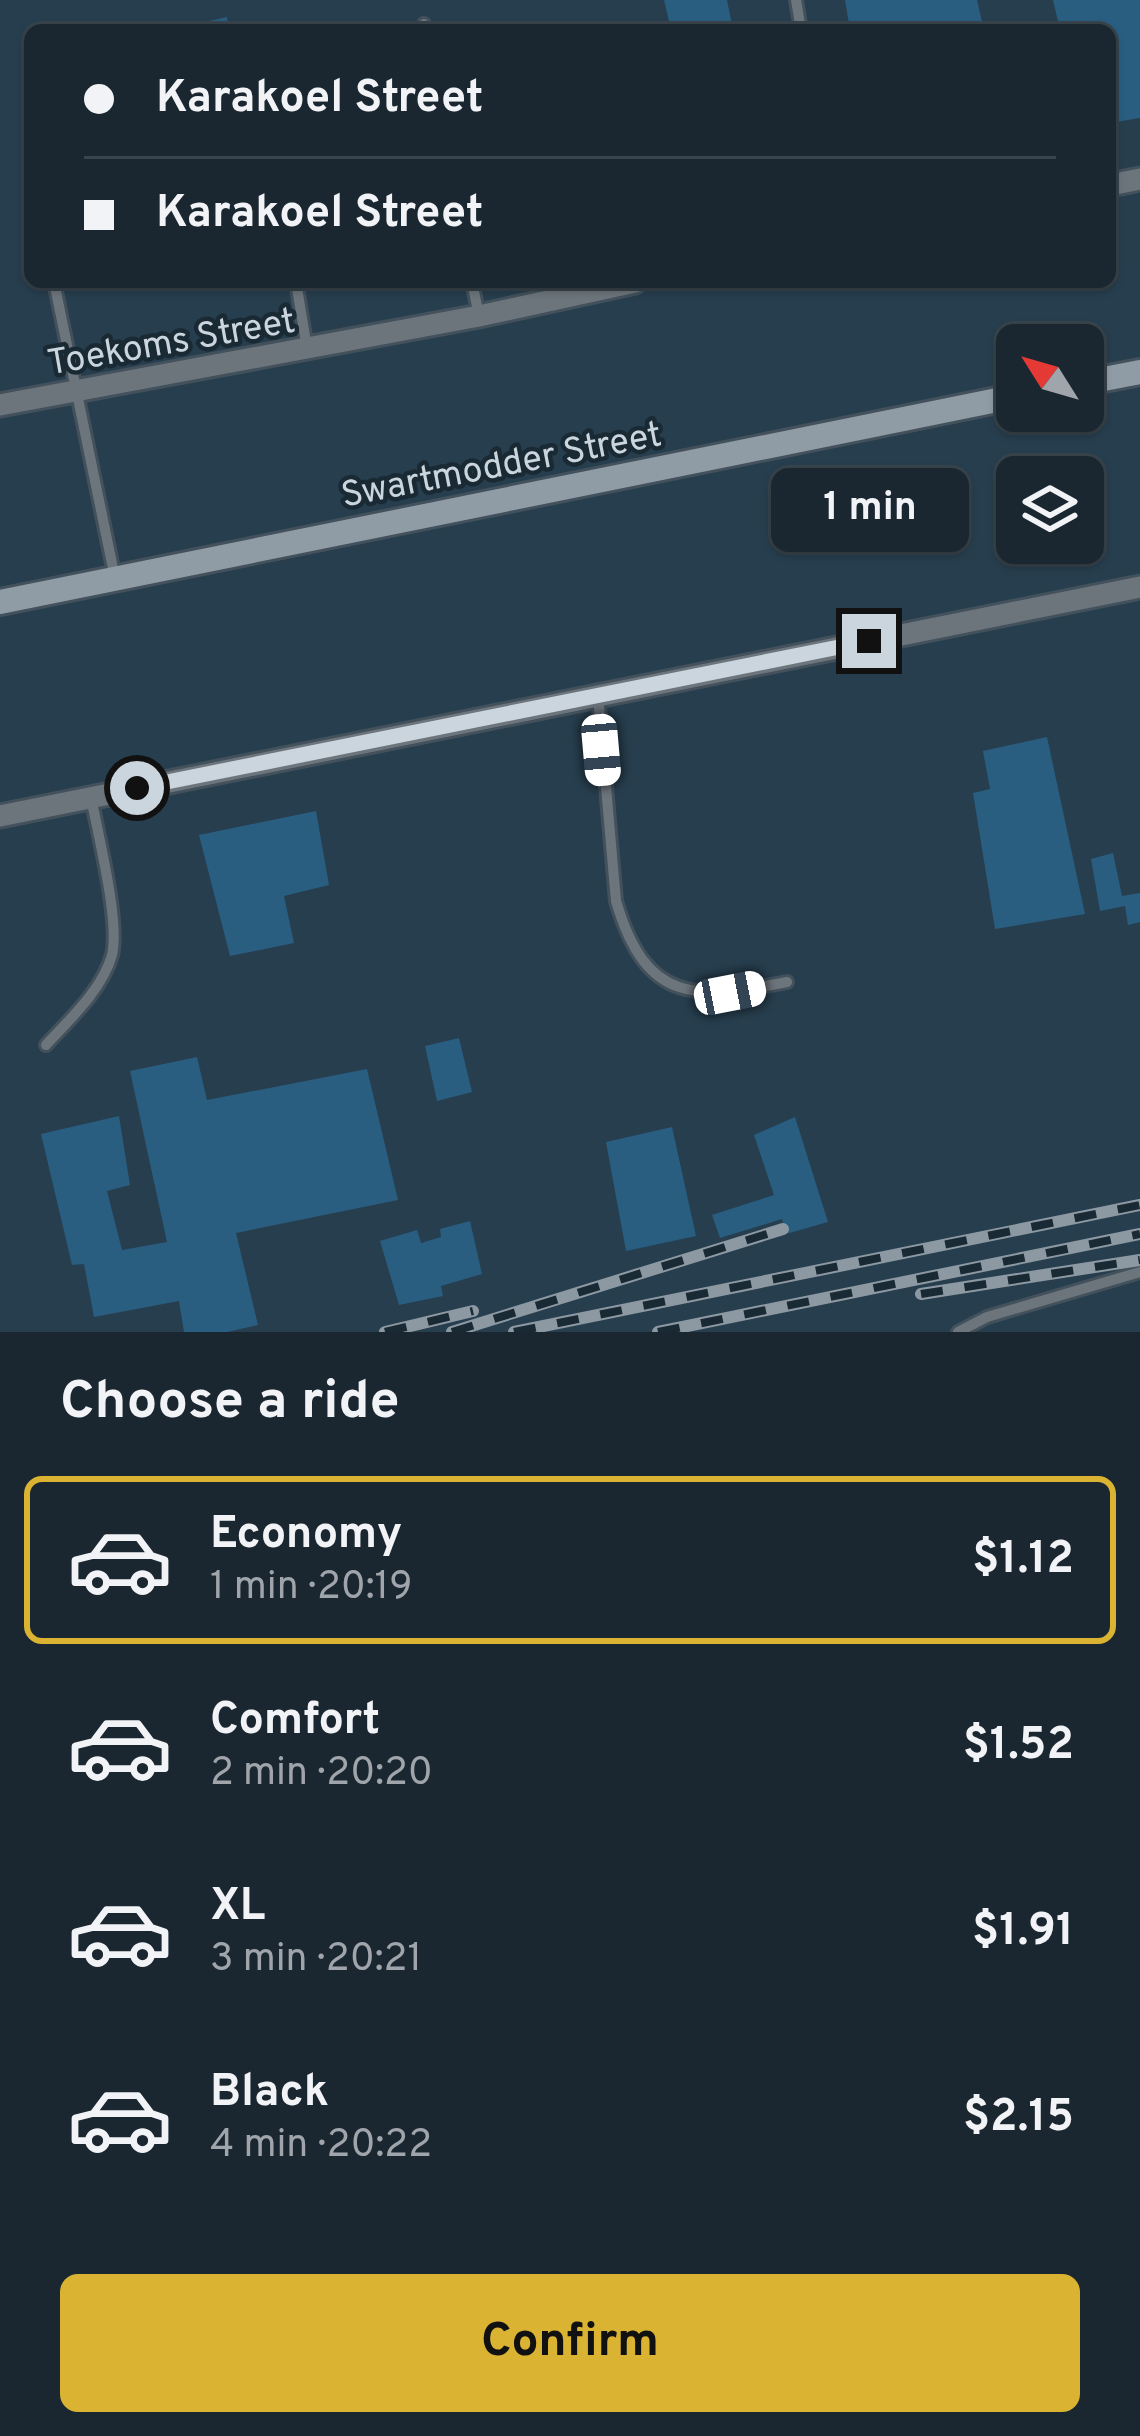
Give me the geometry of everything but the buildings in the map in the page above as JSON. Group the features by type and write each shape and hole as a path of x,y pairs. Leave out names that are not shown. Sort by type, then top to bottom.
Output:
{"main road":[{"path":"1104,379 1140,372"},
{"name":"Swartmodder Street","path":"0,602 996,400"}],"street":[{"name":"Toekoms Street","path":"0,405 479,316 587,288"},
{"path":"0,816 1140,587"}],"lane":[{"path":"55,288 115,578"},
{"path":"297,288 307,348"},
{"path":"473,288 479,316"},
{"path":"598,696 616,901 634,947 661,977 698,993 730,993 787,982"},
{"path":"46,1045 95,989 112,952 114,927 91,797"},
{"path":"958,1332 987,1316 1140,1272"}],"shaded area":[{"path":"0,0 1140,0 1140,1332 0,1332"}],"railway":[{"path":"514,1332 1140,1205"},
{"path":"452,1332 783,1229"},
{"path":"658,1332 1140,1234"},
{"path":"921,1294 1140,1260"},
{"path":"385,1332 473,1311"}],"route":[{"path":"137,788 869,641"}]}
